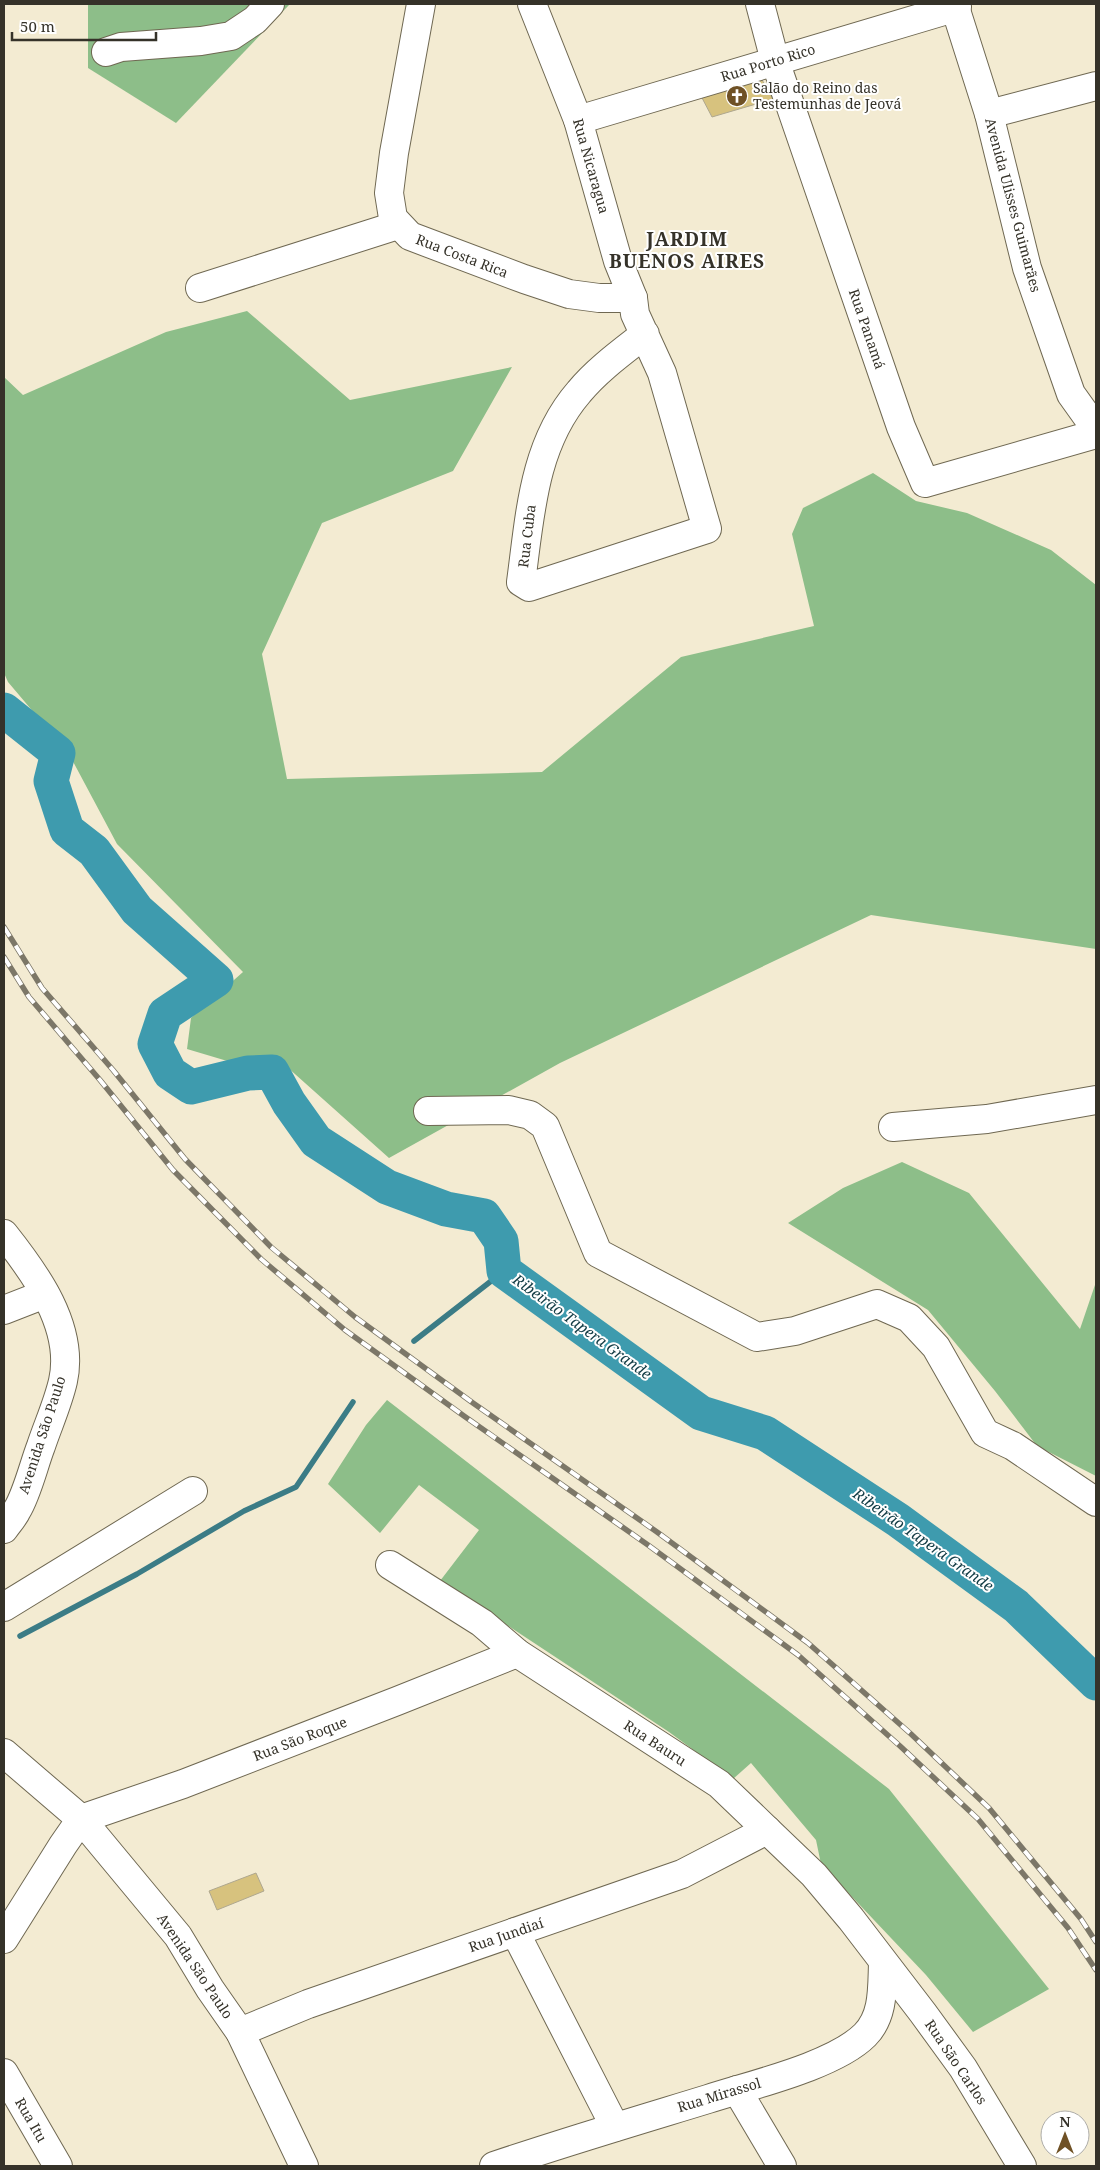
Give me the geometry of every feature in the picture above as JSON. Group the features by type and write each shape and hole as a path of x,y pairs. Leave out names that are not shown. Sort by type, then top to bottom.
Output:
{"street":[{"path":"106,52 120,47 208,41 231,36 255,20 270,4"},
{"path":"200,288 398,225 390,210 389,193 394,153 421,4"},
{"name":"Rua Nicaragua","path":"532,4 578,120 618,262 633,298 635,314 662,373 707,529"},
{"name":"Rua Panamá","path":"760,4 775,61 901,427 925,483 1096,434"},
{"name":"Rua Porto Rico","path":"578,120 956,5"},
{"name":"Avenida Ulisses Guimarães","path":"956,5 989,114 1027,268 1071,394 1096,429"},
{"path":"989,114 1096,86"},
{"name":"Rua Costa Rica","path":"398,225 410,236 543,286 569,294 599,298 633,298"},
{"name":"Rua Cuba","path":"644,334 588,382 571,402 556,425 538,470 521,582 529,587 707,529"},
{"path":"893,1127 987,1119 1096,1100"},
{"path":"428,1111 509,1110 530,1115 544,1126 598,1253 757,1336 795,1332 877,1304 909,1318 936,1347 985,1433 1013,1446 1096,1502"},
{"name":"Avenida São Paulo","path":"4,1234 25,1260 24,1302 59,1327 65,1351 63,1380 18,1509 4,1529"},
{"path":"4,1329 24,1302"},
{"path":"4,1607 193,1491"},
{"name":"Rua Bauru","path":"390,1565 482,1623 517,1652 719,1784 814,1875 883,1964"},
{"name":"Rua São Roque","path":"81,1819 183,1784 517,1652"},
{"name":"Avenida São Paulo","path":"4,1754 81,1819 178,1936 210,1989 240,2032 304,2166"},
{"path":"4,1940 81,1819"},
{"name":"Rua Jundiaí","path":"240,2032 308,2004 682,1874 767,1830"},
{"path":"514,1932 615,2127"},
{"name":"Rua Mirassol","path":"494,2166 548,2158 615,2127 737,2090 818,2062 850,2047 866,2034 877,2020 881,2003 883,1964"},
{"name":"Rua São Carlos","path":"883,1964 963,2068 1022,2166"},
{"name":"Rua Itu","path":"4,2073 58,2166"},
{"path":"737,2090 782,2166"}],"green space":[{"path":"88,4 290,4 176,123 88,68"},
{"path":"247,311 350,400 512,367 453,471 322,523 262,654 287,779 542,772 681,657 814,626 792,534 803,508 873,473 916,501 967,513 1051,550 1096,585 1096,949 871,915 560,1063 389,1158 277,1058 244,1066 187,1049 191,1018 243,972 117,844 69,754 8,682 4,673 4,377 23,395 166,332"},
{"path":"902,1162 969,1193 1080,1329 1096,1282 1096,1476 1037,1446 995,1391 928,1310 788,1223 843,1188"},
{"path":"387,1400 889,1789 1049,1989 973,2032 926,1975 821,1864 816,1840 751,1763 733,1779 669,1732 440,1581 479,1530 419,1485 380,1533 328,1484 366,1425"}],"building":[{"name":"Salão do Reino das Testemunhas de Jeová","path":"761,78 773,99 712,117 700,94"},
{"path":"256,1873 264,1891 217,1910 209,1891"}],"waterway":[{"name":"Ribeirão Tapera Grande","path":"4,710 58,753 51,781 67,830 94,851 137,910 216,980 165,1014 155,1044 170,1073 191,1087 248,1073 272,1072 289,1103 316,1141 387,1187 446,1209 484,1216 501,1241 504,1271 701,1413 765,1433 898,1520 1016,1606 1096,1683"},
{"path":"414,1341 504,1271"},
{"path":"20,1636 137,1574 244,1511 296,1487 353,1402"}],"railway":[{"path":"4,927 42,988 113,1070 185,1159 271,1247 355,1317 473,1403 657,1532 808,1643 911,1734 989,1808 1081,1919 1096,1942"},
{"path":"4,957 29,997 173,1170 261,1259 345,1330 648,1545 798,1655 978,1819 1068,1928 1096,1970"}],"place":[{"name":"Salão do Reino das Testemunhas de Jeová","path":"737,96"}],"district":[{"name":"JARDIM BUENOS AIRES","path":"687,250"}]}
